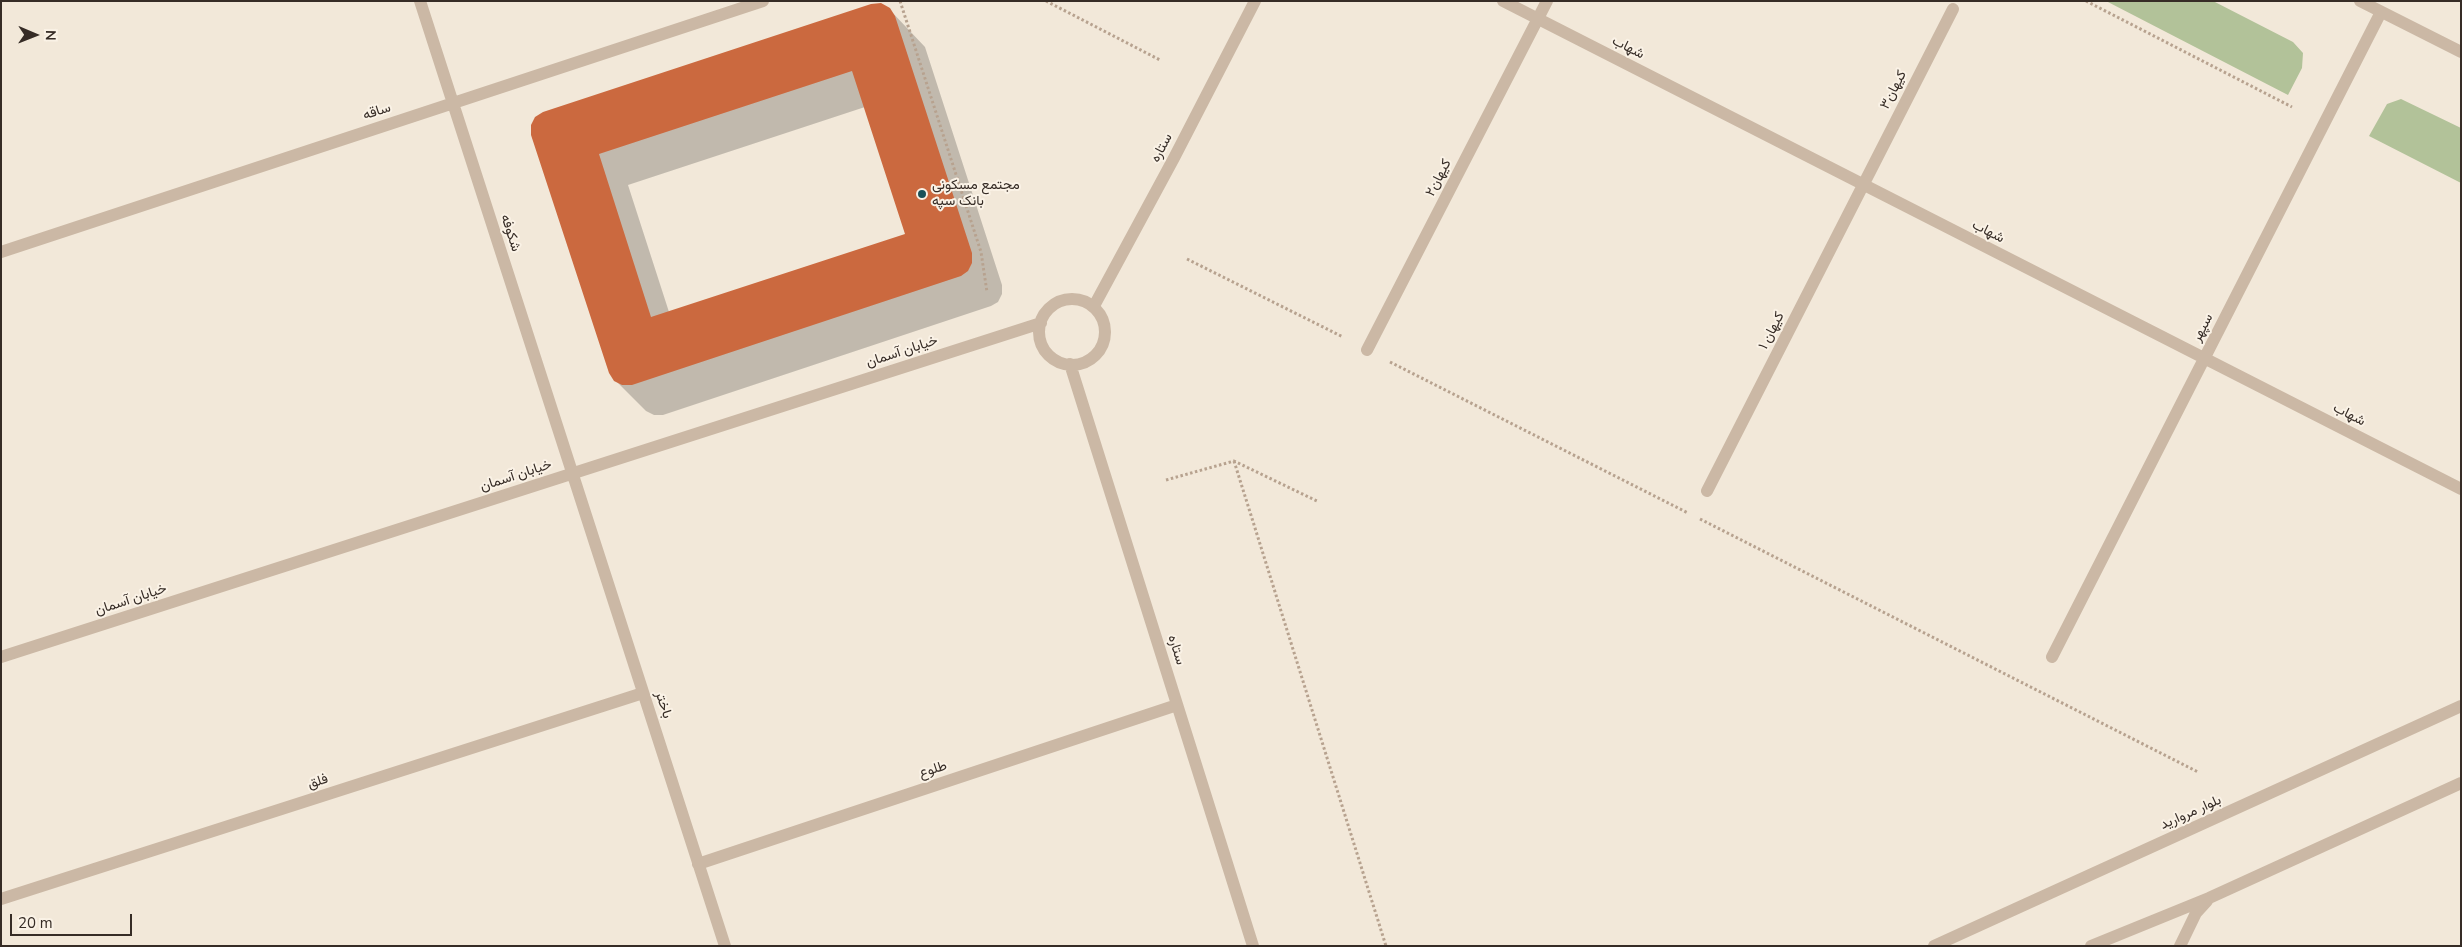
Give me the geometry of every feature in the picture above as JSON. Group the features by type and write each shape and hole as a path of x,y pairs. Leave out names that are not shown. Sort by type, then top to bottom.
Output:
{"street":[{"name":"شکوفه","path":"420,1 572,473"},
{"name":"ساقه","path":"1,252 763,1"},
{"name":"ستاره","path":"1094,306 1174,158 1255,1"},
{"name":"شهاب","path":"1503,1 2461,489"},
{"name":"کیهان۲","path":"1367,350 1547,1"},
{"path":"2360,1 2461,52"},
{"name":"کیهان۳","path":"1863,185 1953,9"},
{"name":"سپهر","path":"2052,657 2381,12"},
{"name":"کیهان ۱","path":"1706,491 1863,185"},
{"path":"1066,299 1080,299 1094,306 1102,318 1106,333 1102,347 1092,358 1079,364 1064,364 1050,357 1042,346 1039,331 1043,316 1053,305 1066,299"},
{"name":"خیابان آسمان","path":"1,657 1041,323"},
{"name":"ستاره","path":"1070,364 1253,946"},
{"name":"باختر","path":"572,473 725,946"},
{"name":"فلق","path":"1,899 643,693"},
{"name":"طلوع","path":"698,864 1177,705"},
{"name":"بلوار مروارید","path":"1934,946 2461,706"},
{"path":"2090,946 2209,898 2461,784"},
{"path":"2180,946 2196,913 2209,898"}],"path":[{"path":"900,1 981,252 987,292"},
{"path":"1046,1 1160,60"},
{"path":"2086,1 2292,107"},
{"path":"1187,259 1367,350"},
{"path":"1234,461 1386,946"},
{"path":"1166,480 1234,461 1319,502"},
{"path":"2003,673 2198,772"}],"green space":[{"path":"2106,1 2213,1 2293,42 2303,53 2302,68 2288,95"},
{"path":"2401,99 2461,128 2461,183 2369,136 2387,104"}],"building":[{"name":"مجتمع مسکونی بانک سپه","path":"881,3 890,8 895,16 972,253 972,263 968,271 961,276 632,385 622,385 614,381 609,373 531,135 531,125 535,117 543,112 871,4","holes":["852,71 905,234 651,317 599,154"]}],"place":[{"name":"مجتمع مسکونی بانک سپه","path":"922,194"}]}
